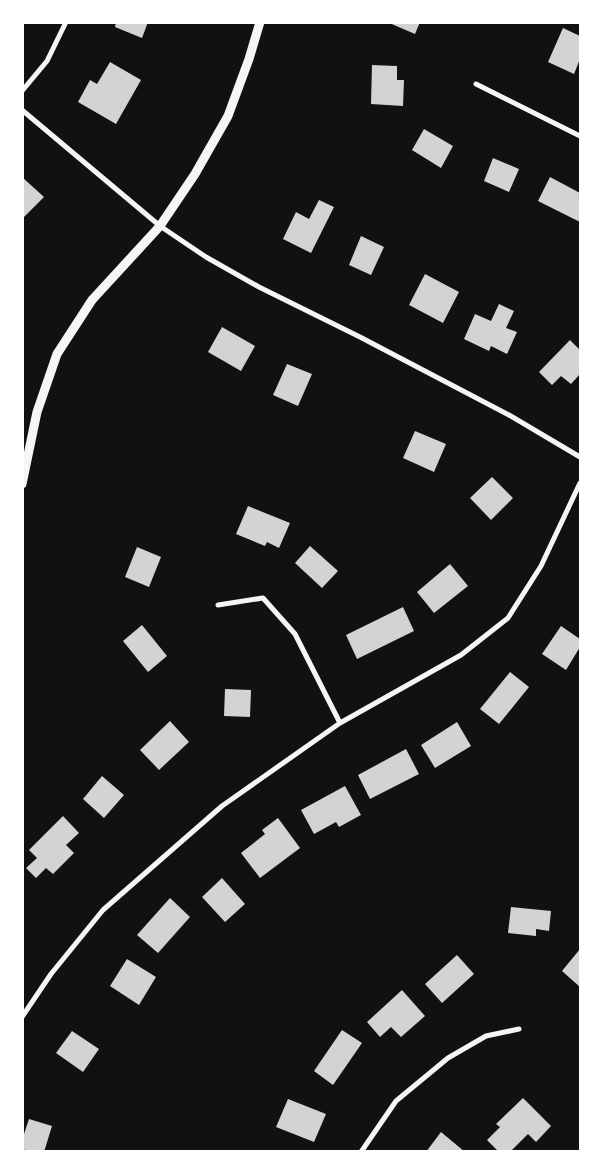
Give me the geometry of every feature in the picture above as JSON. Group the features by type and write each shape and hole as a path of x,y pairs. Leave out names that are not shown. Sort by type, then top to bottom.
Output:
{"street":[{"path":"22,92 47,61 66,22"},
{"path":"22,484 37,412 57,354 92,300 160,226 195,174 228,116 249,60 260,22"},
{"path":"476,84 580,136"},
{"path":"22,110 160,226 206,257 259,287 491,406 580,457"},
{"path":"22,1017 51,974 104,910 222,806 340,723 461,655 508,618 541,566 580,483"},
{"path":"218,605 262,598 295,634 340,723"},
{"path":"361,1152 396,1101 448,1058 486,1036 519,1029"}],"building":[{"path":"116,22 148,22 142,38 115,27"},
{"path":"387,22 420,22 415,34"},
{"path":"563,28 580,36 580,59 574,74 548,62"},
{"path":"110,62 141,80 116,124 78,102 90,80 97,84"},
{"path":"372,65 397,66 397,80 404,80 403,106 371,104"},
{"path":"424,129 453,146 441,168 412,150"},
{"path":"493,158 519,169 509,192 484,181"},
{"path":"22,177 44,197 22,219"},
{"path":"550,177 580,193 580,222 538,201"},
{"path":"319,200 334,207 311,253 283,239 296,212 309,219"},
{"path":"361,236 384,247 371,275 349,265"},
{"path":"425,274 459,292 443,323 409,305"},
{"path":"499,304 514,311 506,328 517,332 507,354 491,346 489,351 464,339 475,314 491,321"},
{"path":"222,327 255,346 241,371 208,352"},
{"path":"570,340 580,350 580,374 571,384 561,376 552,385 539,372"},
{"path":"287,364 312,374 298,406 273,395"},
{"path":"415,431 446,444 434,472 403,458"},
{"path":"492,477 513,498 491,520 470,498"},
{"path":"248,506 290,523 279,548 267,542 265,546 236,534"},
{"path":"310,546 338,571 322,588 295,563"},
{"path":"137,547 161,557 149,587 125,577"},
{"path":"450,564 468,586 434,613 417,592"},
{"path":"403,607 414,631 357,659 346,635"},
{"path":"142,625 167,656 148,672 123,641"},
{"path":"561,626 580,639 580,647 566,670 542,654"},
{"path":"510,672 529,687 499,724 480,709"},
{"path":"225,689 251,690 250,717 224,716"},
{"path":"170,721 189,742 159,770 140,750"},
{"path":"457,722 471,746 435,768 421,745"},
{"path":"406,749 419,774 370,799 358,775"},
{"path":"102,776 124,795 104,818 83,799"},
{"path":"345,786 361,815 339,827 336,822 314,834 301,810"},
{"path":"63,816 79,833 66,845 74,853 53,874 46,868 36,878 26,868 37,858 29,850"},
{"path":"278,818 300,848 260,878 241,853 265,834 262,830"},
{"path":"222,878 245,904 225,922 202,897"},
{"path":"170,898 190,917 158,953 137,935"},
{"path":"511,907 551,911 549,931 536,929 536,936 508,933"},
{"path":"580,949 580,987 562,971"},
{"path":"457,955 474,974 442,1003 425,984"},
{"path":"127,959 156,977 139,1005 110,986"},
{"path":"402,990 425,1016 401,1037 391,1027 380,1037 367,1022"},
{"path":"342,1030 362,1043 333,1085 314,1071"},
{"path":"72,1031 99,1049 83,1072 56,1053"},
{"path":"523,1098 551,1126 536,1142 528,1134 510,1152 499,1152 487,1140 500,1127 496,1124"},
{"path":"288,1099 326,1114 314,1142 276,1127"},
{"path":"29,1119 52,1126 44,1152 32,1152 22,1149 22,1140"},
{"path":"441,1132 465,1152 426,1152"}]}
